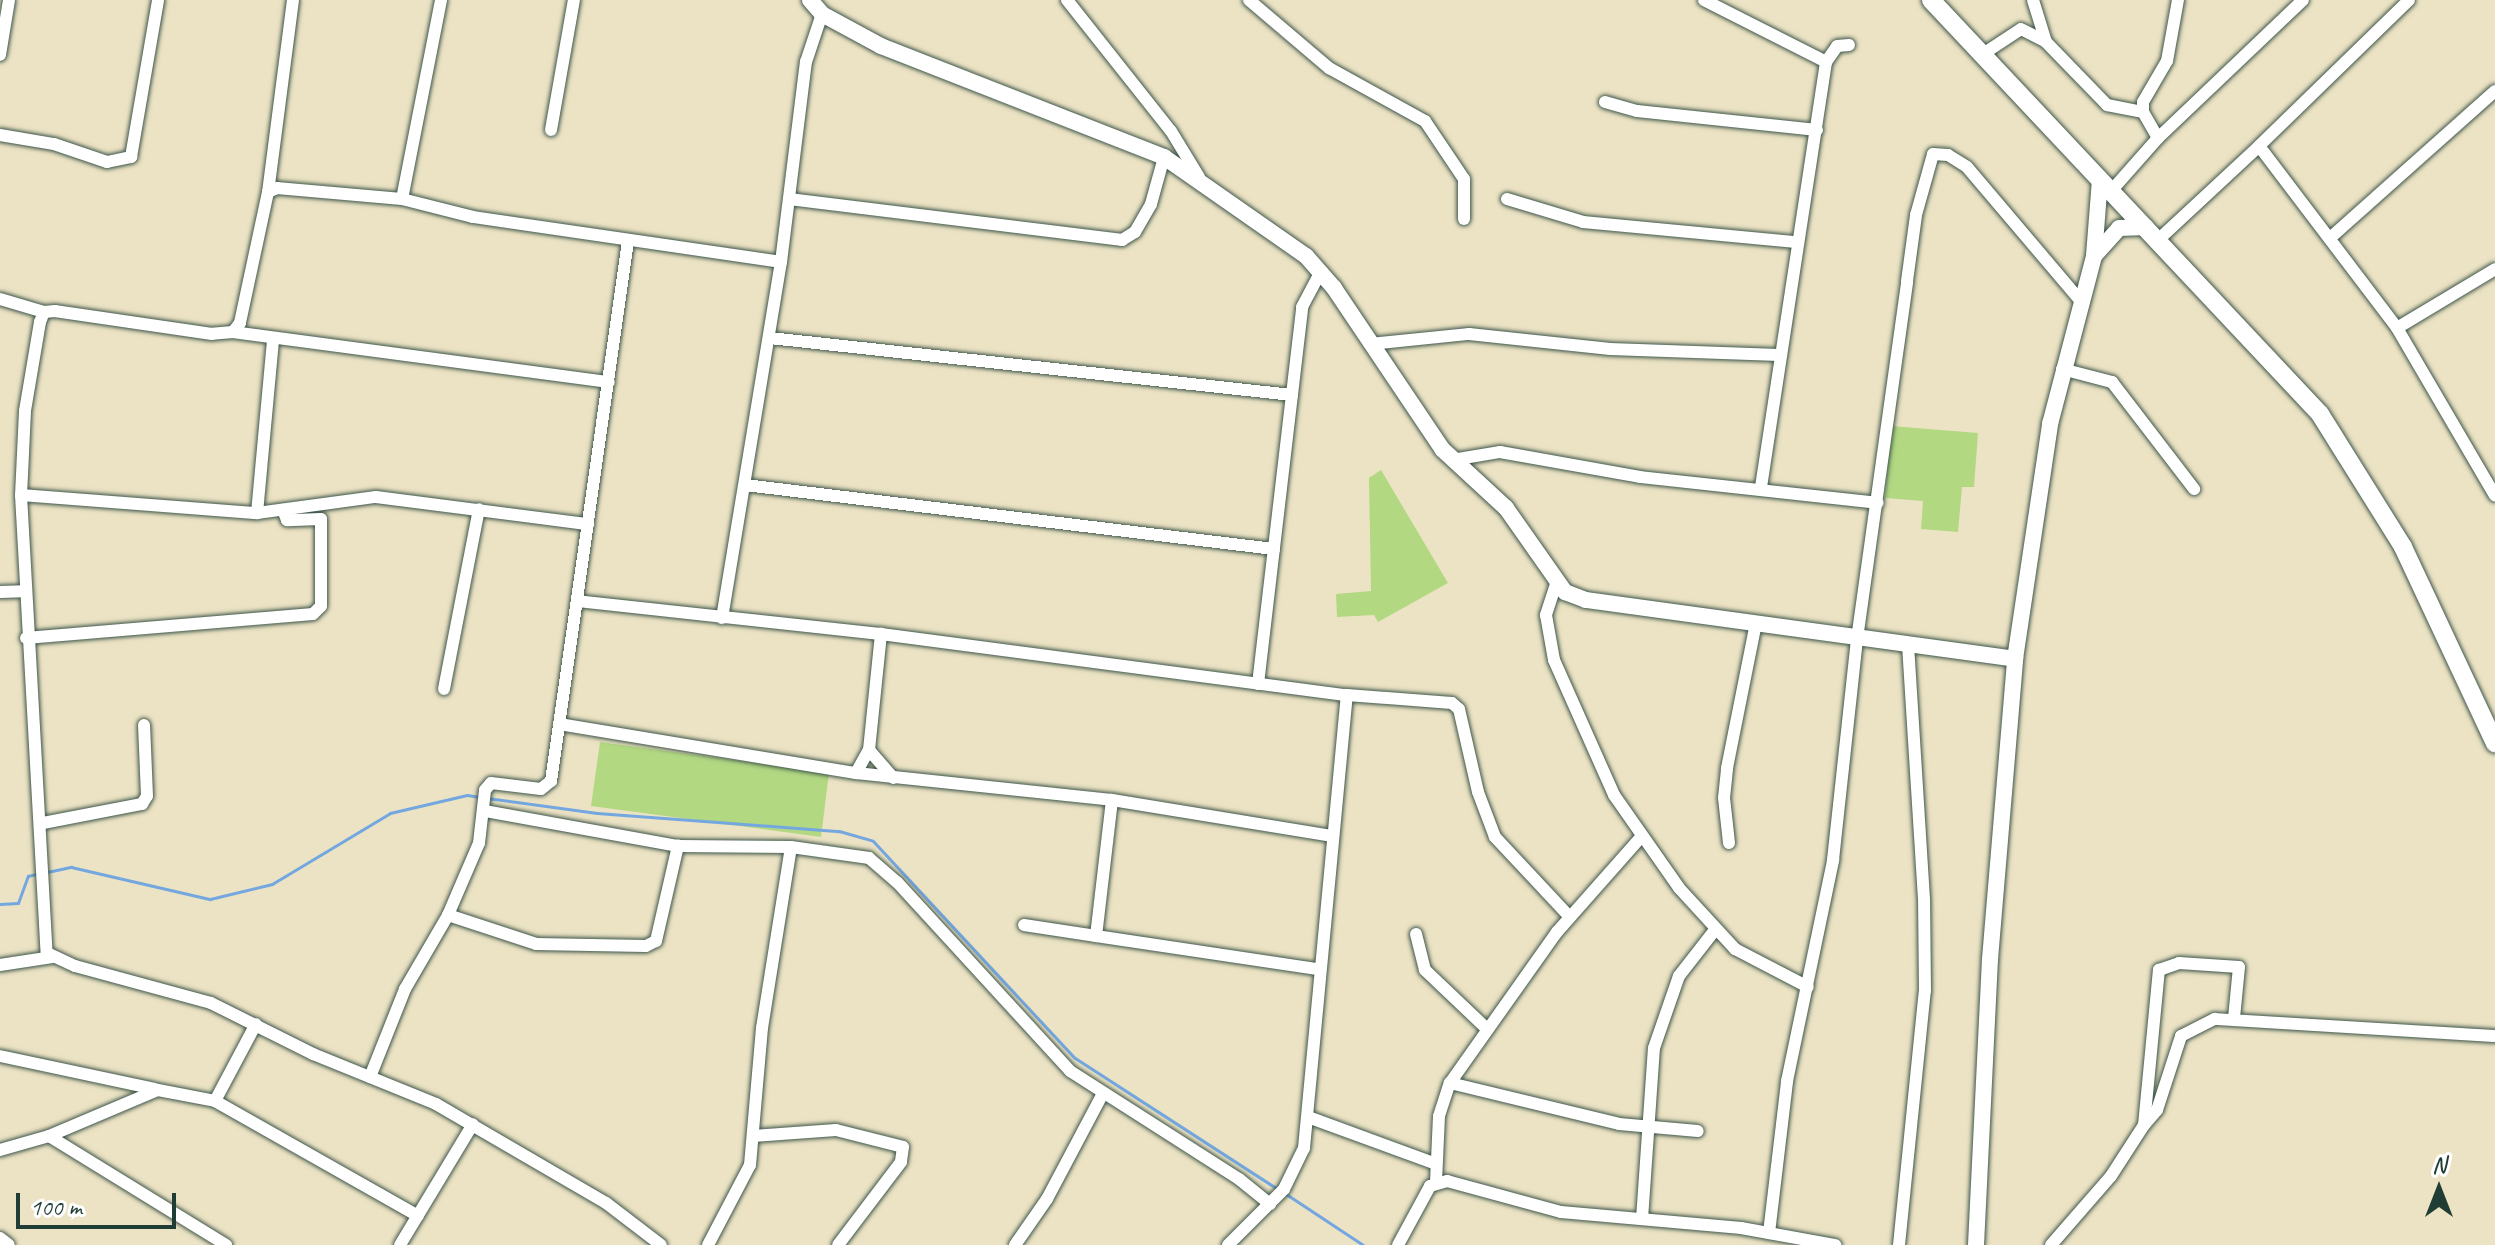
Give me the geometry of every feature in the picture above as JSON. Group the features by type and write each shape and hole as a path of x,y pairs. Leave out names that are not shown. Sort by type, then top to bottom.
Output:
{"main road":[{"path":"1931,0 2270,358 2338,440 2403,547 2494,736"}],"street":[{"path":"0,55 9,0"},
{"path":"0,135 54,144 107,162 131,157 158,0"},
{"path":"233,332 245,307 268,192 293,0"},
{"path":"402,199 441,0"},
{"path":"551,130 574,0"},
{"path":"810,0 822,14 881,46 1164,157 1199,177 1321,272 1452,460 1506,508 1556,584 1586,600 1908,647 2015,659"},
{"path":"1067,0 1171,131 1199,177"},
{"path":"1249,0 1329,68 1425,121 1464,179 1464,219"},
{"path":"1704,0 1826,62"},
{"path":"2033,0 2046,42 2094,96 2117,109 2143,112"},
{"path":"2158,138 2143,112 2146,91 2167,61 2178,0"},
{"path":"1976,1245 1989,973 2015,659 2062,369 2079,299 2094,256 2106,184 2303,0"},
{"path":"2094,256 2119,228 2152,233 2259,146 2409,0"},
{"path":"722,618 770,338 806,62 822,14"},
{"path":"1983,54 2014,30 2046,42"},
{"path":"1761,487 1796,242 1826,62 1837,46 1849,45"},
{"path":"2330,238 2495,91"},
{"path":"1605,102 1637,111 1817,130"},
{"path":"2259,146 2397,328 2495,496"},
{"path":"1769,1233 1787,1081 1833,860 1857,639 1916,215 1933,154 1948,155 1967,167 2079,299"},
{"path":"789,199 1122,240 1135,232 1151,204 1164,157"},
{"path":"268,192 277,188 402,199 473,217 781,262"},
{"path":"1507,199 1583,222 1796,242"},
{"path":"370,1077 405,989 448,915 491,783 548,787 628,241"},
{"path":"2397,328 2495,269"},
{"path":"1258,684 1302,307 1321,272"},
{"path":"0,299 44,312 212,334 233,332 273,340 609,382"},
{"path":"44,312 25,411 21,495 26,638 43,823 45,945 52,957"},
{"path":"1370,344 1469,334 1610,349 1779,355"},
{"path":"770,338 1292,395"},
{"path":"257,513 273,340"},
{"path":"2062,369 2112,382 2194,489"},
{"path":"1452,460 1500,452 1600,471 1761,487 1878,503"},
{"path":"745,485 1274,549"},
{"path":"21,495 257,513 376,497 588,524"},
{"path":"444,689 479,509"},
{"path":"26,638 313,614 321,606 321,519 287,520 283,510"},
{"path":"1556,584 1546,615 1554,660 1614,795 1641,837 1715,930 1749,961 1808,987"},
{"path":"0,592 23,591"},
{"path":"577,601 881,634 1347,695 1418,698 1459,709 1478,792 1495,837 1569,916"},
{"path":"1729,843 1724,798 1727,768 1756,623"},
{"path":"856,773 869,750 881,634"},
{"path":"1899,1245 1925,991 1924,899 1908,647"},
{"path":"1228,1245 1284,1189 1300,1165 1308,1117 1318,969 1347,695"},
{"path":"559,724 856,773 1112,800 1333,836"},
{"path":"43,823 142,804 147,796 144,725"},
{"path":"869,750 893,778"},
{"path":"486,800 678,846 791,847 856,853 881,866 1029,1030 1102,1095 1272,1202"},
{"path":"1096,936 1112,800"},
{"path":"1398,1245 1436,1182 1434,1163 1439,1116 1450,1083 1569,916 1641,837"},
{"path":"448,915 536,944 650,946 656,941 678,846"},
{"path":"708,1245 745,1182 753,1136 762,1028 791,847"},
{"path":"1024,925 1318,969"},
{"path":"1642,1219 1650,1068 1670,999 1685,965 1715,930"},
{"path":"1416,934 1425,970 1487,1029"},
{"path":"0,965 52,957 211,1003 473,1124 606,1203 661,1245"},
{"path":"2144,1125 2153,982 2159,970 2179,963 2239,967 2234,1018"},
{"path":"2051,1245 2111,1176 2157,1110 2181,1036 2197,1024 2234,1018 2495,1036"},
{"path":"215,1101 256,1024"},
{"path":"0,1056 215,1101 418,1216"},
{"path":"1450,1083 1648,1128 1698,1131"},
{"path":"0,1150 49,1136 158,1090"},
{"path":"1015,1245 1047,1199 1102,1095"},
{"path":"1308,1117 1434,1163"},
{"path":"400,1245 473,1124"},
{"path":"753,1136 836,1130 903,1147 901,1162 838,1245"},
{"path":"49,1136 226,1245"},
{"path":"1436,1182 1458,1182 1561,1212 1769,1233 1835,1245"},
{"path":"0,1238 9,1245"}],"green space":[{"path":"1891,426 1978,433 1974,487 1962,487 1958,532 1921,529 1923,501 1885,498"},
{"path":"1381,470 1448,583 1378,622 1374,615 1337,617 1336,594 1371,591 1369,478"},
{"path":"600,742 829,773 821,837 591,806"}],"waterway":[{"path":"47,872 71,867 210,899 272,884 390,813 467,795 480,797"},
{"path":"487,798 597,813 839,831 873,841 1075,1058 1279,1190"},
{"path":"0,904 18,903 28,876 40,873"},
{"path":"1286,1194 1363,1245"}]}
